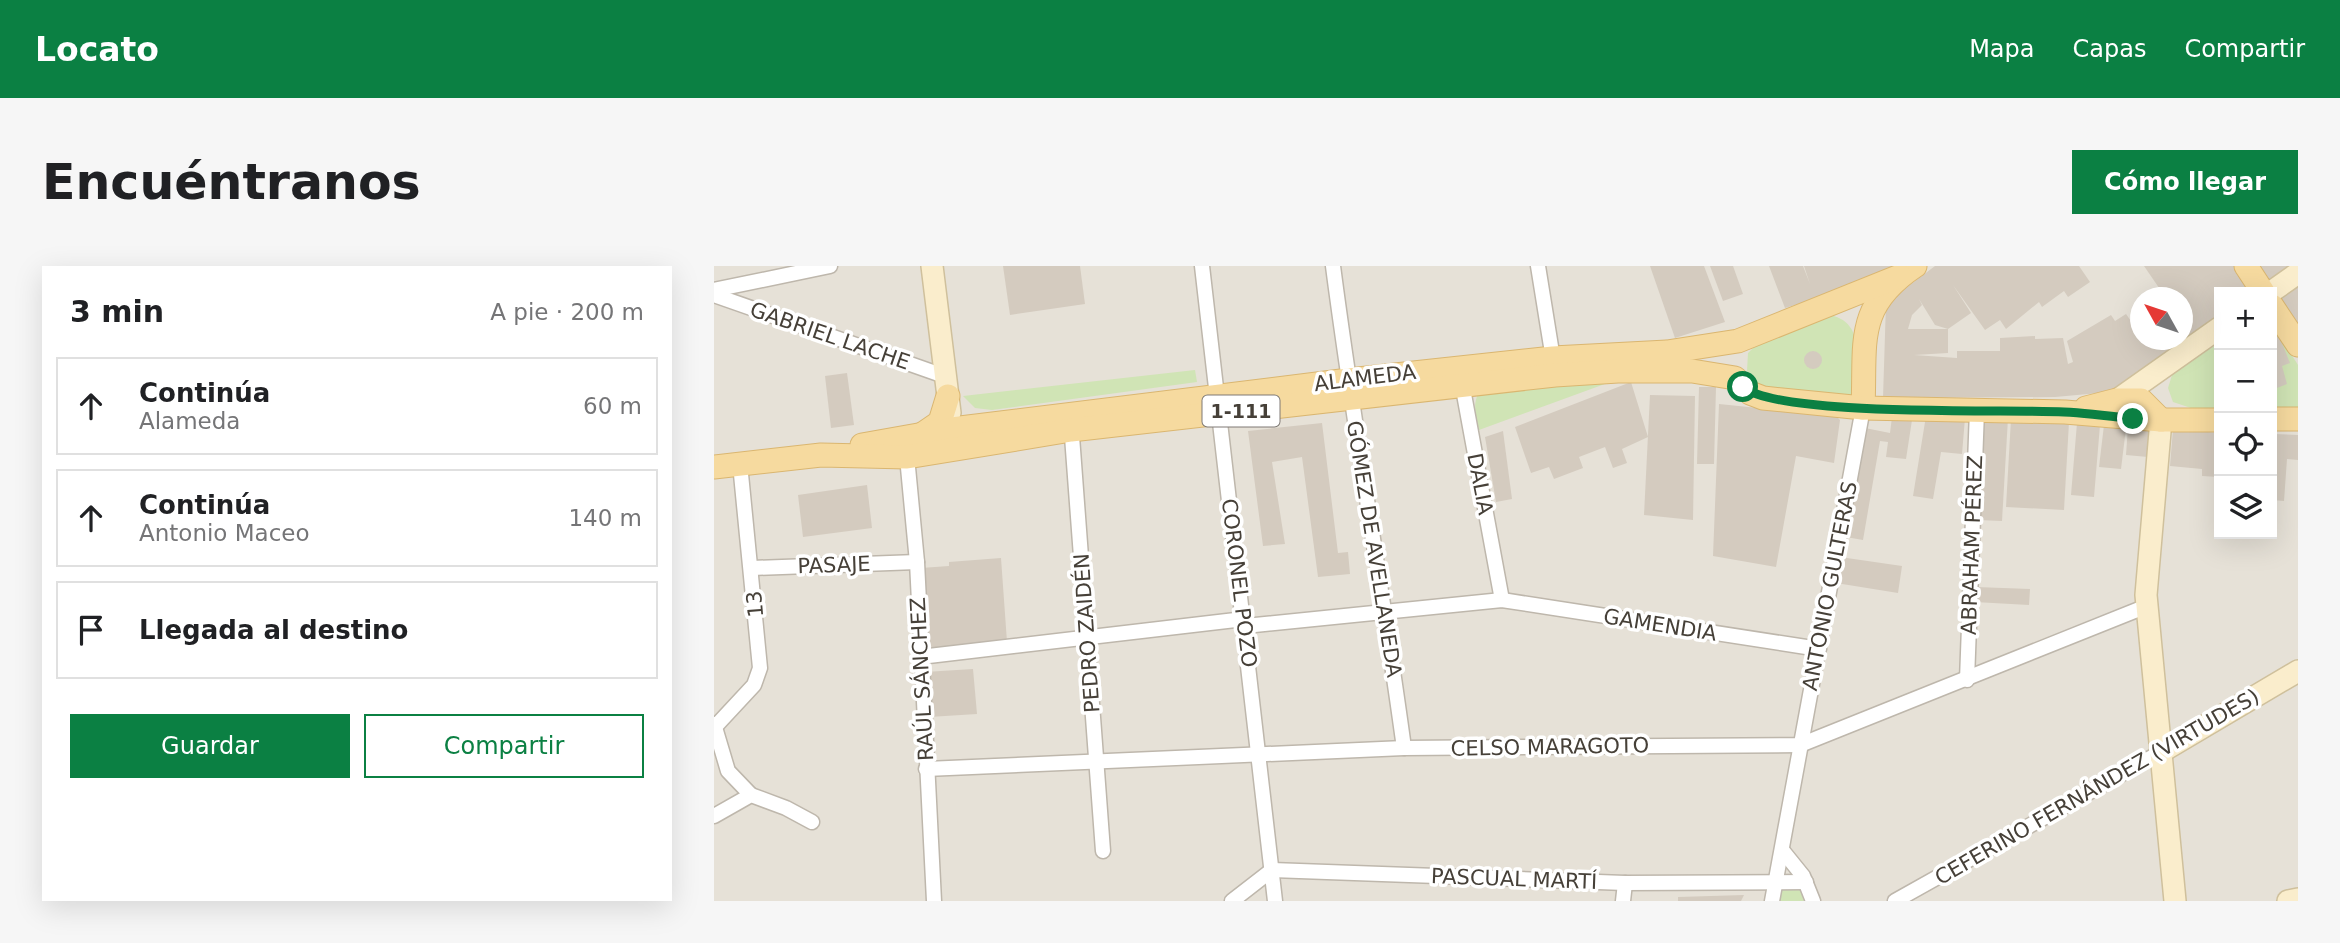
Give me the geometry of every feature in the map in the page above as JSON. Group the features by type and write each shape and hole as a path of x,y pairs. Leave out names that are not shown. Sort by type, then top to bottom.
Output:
{"main road":[{"path":"873,455 939,442 948,437 952,429 932,266"},
{"path":"2246,266 2260,287"},
{"name":"ALAMEDA","path":"821,455 907,457 1067,426 1350,388 1554,366 1738,341 1908,271"},
{"name":"ANTONIO GULTERAS","path":"1863,408 1867,321 1880,295 1908,271"},
{"path":"2277,288 2298,273"},
{"path":"1838,302 1857,308 1867,321"},
{"path":"2277,314 2298,345"},
{"path":"2117,400 2214,332"},
{"path":"1735,378 1738,341"},
{"name":"ALAMEDA","path":"1554,366 1663,370 1735,378 1750,393 1763,398 1863,408 2065,412"},
{"path":"948,387 965,415 985,425"},
{"path":"921,435 940,422 948,387"},
{"path":"2065,412 2117,400 2141,400 2161,420 2147,606 2175,901"},
{"path":"2065,412 2161,420 2214,420"},
{"path":"2277,419 2298,419"},
{"name":"ALAMEDA","path":"714,467 821,455 985,425 1067,426"},
{"path":"952,429 965,439 1067,426"},
{"name":"CEFERINO FERNÁNDEZ (VIRTUDES)","path":"2161,752 2298,671"},
{"path":"2288,901 2298,899"}],"street":[{"path":"714,289 830,266"},
{"name":"CORONEL POZO","path":"1202,266 1275,901"},
{"name":"GÓMEZ DE AVELLANEDA","path":"1334,266 1404,748"},
{"path":"1538,266 1554,366"},
{"name":"GABRIEL LACHE","path":"714,295 948,387"},
{"name":"DALIA","path":"1461,377 1502,600"},
{"name":"ANTONIO GULTERAS","path":"1772,901 1863,408"},
{"name":"ABRAHAM PÉREZ","path":"1967,680 1977,410"},
{"name":"PEDRO ZAIDÉN","path":"1067,426 1088,638 1103,851"},
{"name":"RAÚL SÁNCHEZ","path":"907,457 917,562 934,901"},
{"name":"13","path":"715,726 754,684 760,668 740,464"},
{"name":"PASAJE","path":"752,568 917,562"},
{"name":"GAMENDIA","path":"920,657 1245,622 1502,600 1819,649"},
{"name":"CELSO MARAGOTO","path":"926,769 1404,748 1800,745 2147,606"},
{"path":"715,726 728,771 751,795 786,808 812,822"},
{"name":"CEFERINO FERNÁNDEZ (VIRTUDES)","path":"1895,901 2161,752"},
{"path":"714,816 751,795"},
{"path":"1782,850 1806,882 1813,901"},
{"path":"1232,901 1272,870"},
{"name":"PASCUAL MARTÍ","path":"1272,870 1625,883 1806,882"},
{"path":"1623,901 1625,883"}],"shaded area":[{"path":"714,266 2298,266 2298,901 714,901"}],"green space":[{"path":"1830,315 1842,320 1855,336 1857,359 1852,396 1754,388 1747,371 1748,353 1755,346"},
{"path":"2277,332 2298,365 2298,409 2277,409"},
{"path":"2214,346 2214,408 2191,408 2173,402 2168,388 2173,372"},
{"path":"1195,370 1197,382 992,410 975,408 963,396"},
{"path":"1613,381 1479,430 1475,404 1481,388"},
{"path":"1780,886 1799,886 1804,901 1779,901"}],"building":[{"path":"1003,266 1080,266 1085,304 1010,315"},
{"path":"1650,266 1704,266 1725,322 1675,338"},
{"path":"1710,266 1733,266 1743,294 1723,301"},
{"path":"1769,266 1803,266 1810,284 1804,266 1897,266 1815,299 1785,308"},
{"path":"1935,266 2079,266 2090,282 2068,297 2064,291 2042,307 2039,302 2006,329 2000,320 1985,330 1953,285 1971,313 1948,329 1948,353 1914,355 1957,358 1957,351 2000,351 2000,338 2035,336 2035,339 2063,338 2068,364 2073,362 2067,341 2111,315 2115,321 2126,314 2130,320 2130,350 2173,350 2110,392 2055,397 1883,398 1886,303","holes":["1919,299 1935,325 1948,329 1908,329 1912,315 1922,305"]},
{"path":"2144,266 2237,266 2252,287 2214,287 2214,322 2193,336 2193,287 2158,287"},
{"path":"2255,266 2298,266 2271,287"},
{"path":"2298,282 2298,326 2278,295"},
{"path":"2279,336 2290,363 2282,366 2287,384 2277,388 2277,350"},
{"path":"1809,351 1817,351 1822,360 1820,367 1809,369 1804,364 1804,356"},
{"path":"847,373 854,425 831,428 825,376"},
{"path":"1631,382 1648,437 1622,449 1627,463 1613,468 1605,447 1579,457 1583,468 1554,479 1549,467 1531,473 1515,427"},
{"path":"1699,387 1716,387 1714,464 1697,464"},
{"path":"1650,395 1695,396 1693,520 1644,515"},
{"path":"1719,404 1836,416 1840,420 1834,463 1796,456 1776,567 1713,556"},
{"path":"1926,416 1965,418 1962,454 1941,452 1933,499 1913,496"},
{"path":"1892,417 1912,420 1906,459 1886,457 1888,442 1880,441 1863,540 1846,537 1865,428 1890,433"},
{"path":"1984,417 2008,418 2002,521 1978,520"},
{"path":"2011,419 2069,422 2064,510 2006,507"},
{"path":"1322,423 1338,553 1348,552 1350,574 1318,577 1302,457 1272,462 1285,544 1263,546 1248,431"},
{"path":"2077,423 2100,425 2094,497 2071,495"},
{"path":"2104,425 2126,428 2121,469 2099,467"},
{"path":"2128,427 2154,429 2148,457 2126,455"},
{"path":"2173,429 2214,433 2214,477 2202,476 2202,469 2170,466"},
{"path":"1503,431 1512,499 1496,502 1485,437"},
{"path":"2277,434 2298,435 2298,460 2287,459 2284,501 2277,500"},
{"path":"867,485 872,528 803,537 798,495"},
{"path":"1840,557 1902,566 1898,593 1836,583"},
{"path":"1001,558 1007,642 927,648 921,568 949,566 949,562"},
{"path":"1976,587 2030,589 2029,605 1975,602"},
{"path":"973,669 977,714 929,717 925,672"},
{"path":"1744,895 1741,901 1678,901 1678,897"}],"route":[{"path":"1743,387 1763,398 1863,408 2065,412 2133,419"}]}
